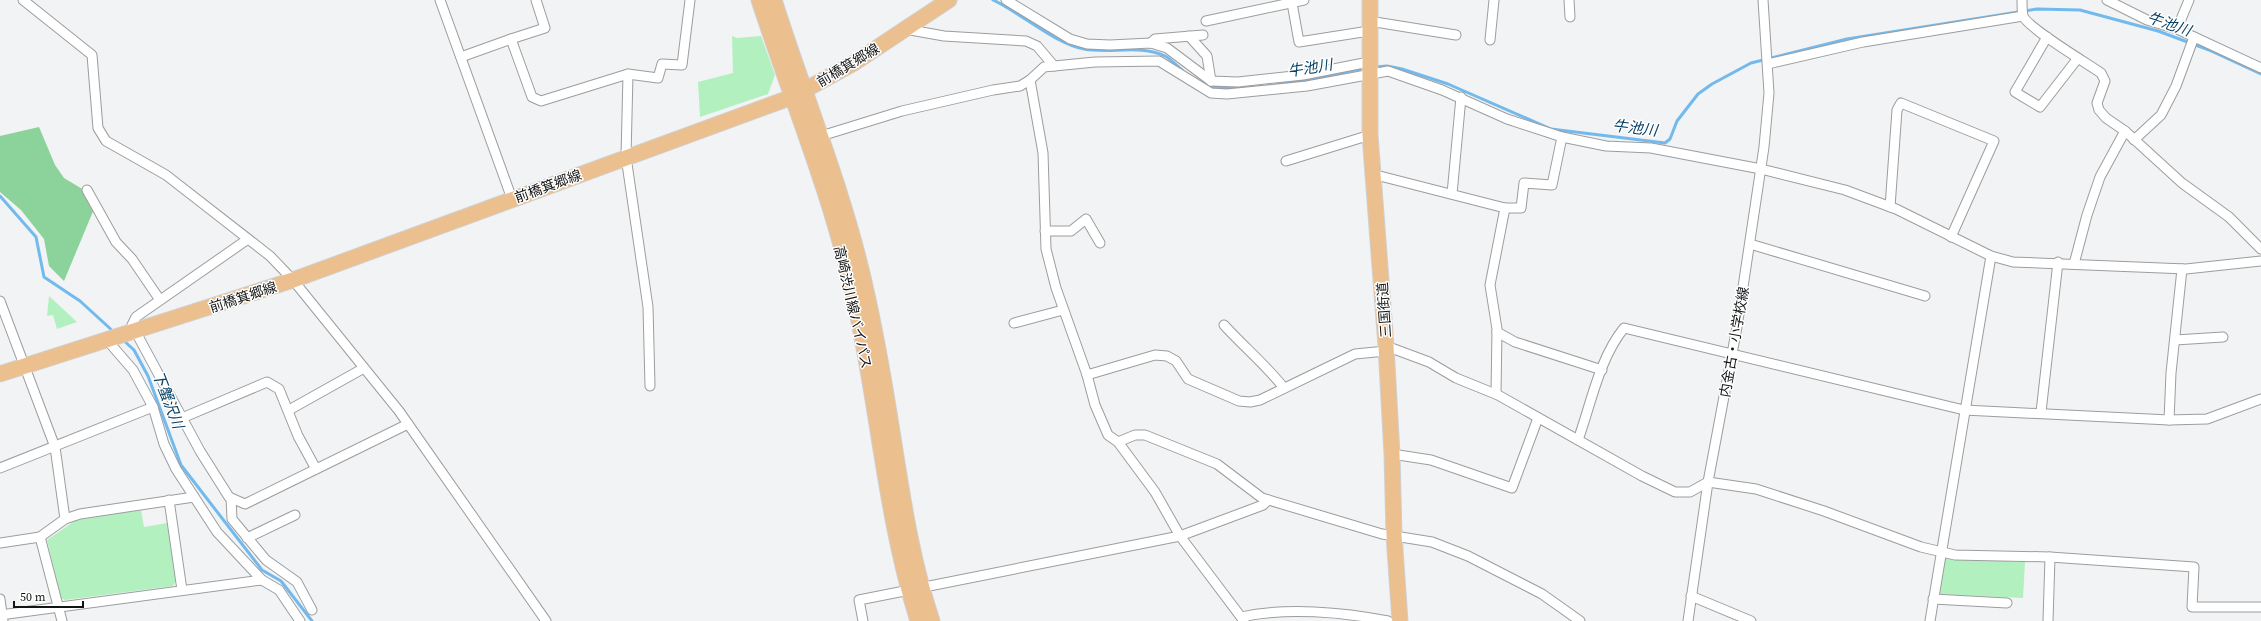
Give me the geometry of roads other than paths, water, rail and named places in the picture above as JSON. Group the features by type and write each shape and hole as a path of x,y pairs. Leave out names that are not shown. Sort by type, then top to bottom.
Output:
{"main road":[{"name":"高崎渋川線バイパス","path":"759,0 799,94 821,136 848,222 865,285 890,417 912,549 918,621"},
{"name":"高崎渋川線バイパス","path":"774,0 852,288 899,551 915,589 932,621"},
{"name":"前橋箕郷線","path":"0,374 293,280 799,94 854,63 949,0"},
{"name":"三国街道","path":"1370,0 1370,136 1386,348 1392,454 1394,535 1400,621"}],"street":[{"path":"23,0 92,55 97,94 95,110 98,128 106,141 166,175 270,256 293,280 408,424 546,621"},
{"path":"440,0 512,199"},
{"path":"461,57 545,28 536,0"},
{"path":"511,39 532,97 541,101 628,74 658,78 662,64 682,65 690,0"},
{"path":"1006,0 1070,39 1087,44 1151,43 1167,48 1211,81 1238,82 1369,68 1388,71 1461,97 1507,119 1562,137 1606,146 1651,148 1761,169 1846,190 1890,207 1991,256 2013,262 2058,262 2182,269 2261,262"},
{"path":"1206,21 1304,0"},
{"path":"1490,40 1494,0"},
{"path":"1569,0 1570,17"},
{"name":"内金古・小学校線","path":"1688,621 1708,482 1733,354 1761,169 1769,93 1763,0"},
{"path":"2107,0 2147,20 2177,29 2261,68"},
{"path":"2177,29 2189,0"},
{"path":"1292,3 1299,42 1369,26 1456,35"},
{"path":"1768,60 2023,9 2047,37 2102,73 2106,81 2096,103 2099,110 2106,118 2125,131 2182,183 2230,217 2261,249"},
{"path":"905,29 944,36 1026,41 1037,46 1054,66"},
{"path":"1151,43 1156,39 1203,35"},
{"path":"1189,36 1207,56 1211,81"},
{"path":"2047,37 2016,92 2040,107 2078,58"},
{"path":"2134,140 2161,115 2176,86 2194,37"},
{"path":"1132,44 1132,62"},
{"path":"821,136 902,111 993,90 1020,86 1030,80 1044,67 1095,62 1159,61 1211,93 1227,94 1307,86 1369,68"},
{"path":"628,74 626,157 648,307 650,386"},
{"path":"1030,80 1043,153 1045,231 1050,266 1087,375 1094,405 1108,435 1118,442 1155,492 1180,536 1242,619 1263,612 1356,614 1388,621"},
{"path":"1452,194 1461,97"},
{"path":"1890,207 1898,110 1901,103 1994,141 1951,237"},
{"path":"2074,264 2086,215 2100,177 2125,131"},
{"path":"1286,161 1370,136"},
{"path":"1372,174 1505,208 1521,208 1524,183 1552,185 1562,137"},
{"path":"87,190 116,242 132,259 160,300"},
{"path":"1496,394 1497,332 1490,285 1505,208"},
{"path":"1045,231 1071,231 1086,219 1100,243"},
{"path":"121,335 132,325 136,317 248,239"},
{"path":"1750,244 1925,296"},
{"path":"1930,621 1940,552 1991,256"},
{"path":"2041,412 2058,262"},
{"path":"2169,420 2171,373 2176,340 2182,269"},
{"path":"0,301 55,447 65,519"},
{"path":"1014,323 1064,310"},
{"path":"1224,325 1244,347 1268,367 1284,388"},
{"path":"1578,440 1602,370 1615,339 1624,328 1964,410 2041,412 2169,420 2207,420 2261,400"},
{"path":"1497,332 1515,342 1602,370"},
{"path":"121,335 133,370 153,407 164,444 176,469 218,532 262,580 279,590 300,621"},
{"path":"121,335 142,347 200,451 232,498 245,504 408,424"},
{"path":"2176,340 2223,337"},
{"path":"1087,375 1155,355 1168,356 1176,361 1188,379 1239,401 1250,402 1260,400 1355,354 1386,348 1429,362 1456,378 1496,394 1675,492 1690,492 1708,482 1756,488 1920,547 1955,555 2050,557 2194,567 2192,607 2261,607"},
{"path":"289,410 364,368"},
{"path":"182,418 267,382 279,388 289,410 298,436 316,469"},
{"path":"0,468 153,407"},
{"path":"1392,454 1431,460 1512,488 1538,418"},
{"path":"1118,442 1135,435 1145,435 1217,464 1262,498 1382,534 1432,542 1468,556 1542,594 1580,621"},
{"path":"0,543 40,537 65,519 80,514 194,497"},
{"path":"232,498 232,519 266,560 297,582 312,610"},
{"path":"169,500 182,590"},
{"path":"863,621 859,600 1180,536 1263,505 1268,500"},
{"path":"247,538 295,515"},
{"path":"40,537 62,621"},
{"path":"2048,621 2050,557"},
{"path":"0,599 2,617 58,607 262,580"},
{"path":"1691,596 1751,621"},
{"path":"1933,599 2007,603"}],"waterway":[{"name":"牛池川","path":"993,0 1015,12 1050,35 1073,46 1084,49 1105,51 1136,50 1155,52 1167,57 1182,70"},
{"name":"牛池川","path":"1375,67 1387,66 1402,69 1448,84 1551,129 1665,143 1670,139 1677,121 1698,94 1712,84 1751,63 1847,39 2037,9 2080,10 2158,31 2209,50 2261,74"},
{"name":"牛池川","path":"1205,84 1219,88 1259,87 1307,80 1365,68"},
{"name":"下蟹沢川","path":"0,196 36,237 44,277 80,301 115,333"},
{"name":"下蟹沢川","path":"122,339 134,350 148,376 181,465 262,570 281,581 312,621"}]}
